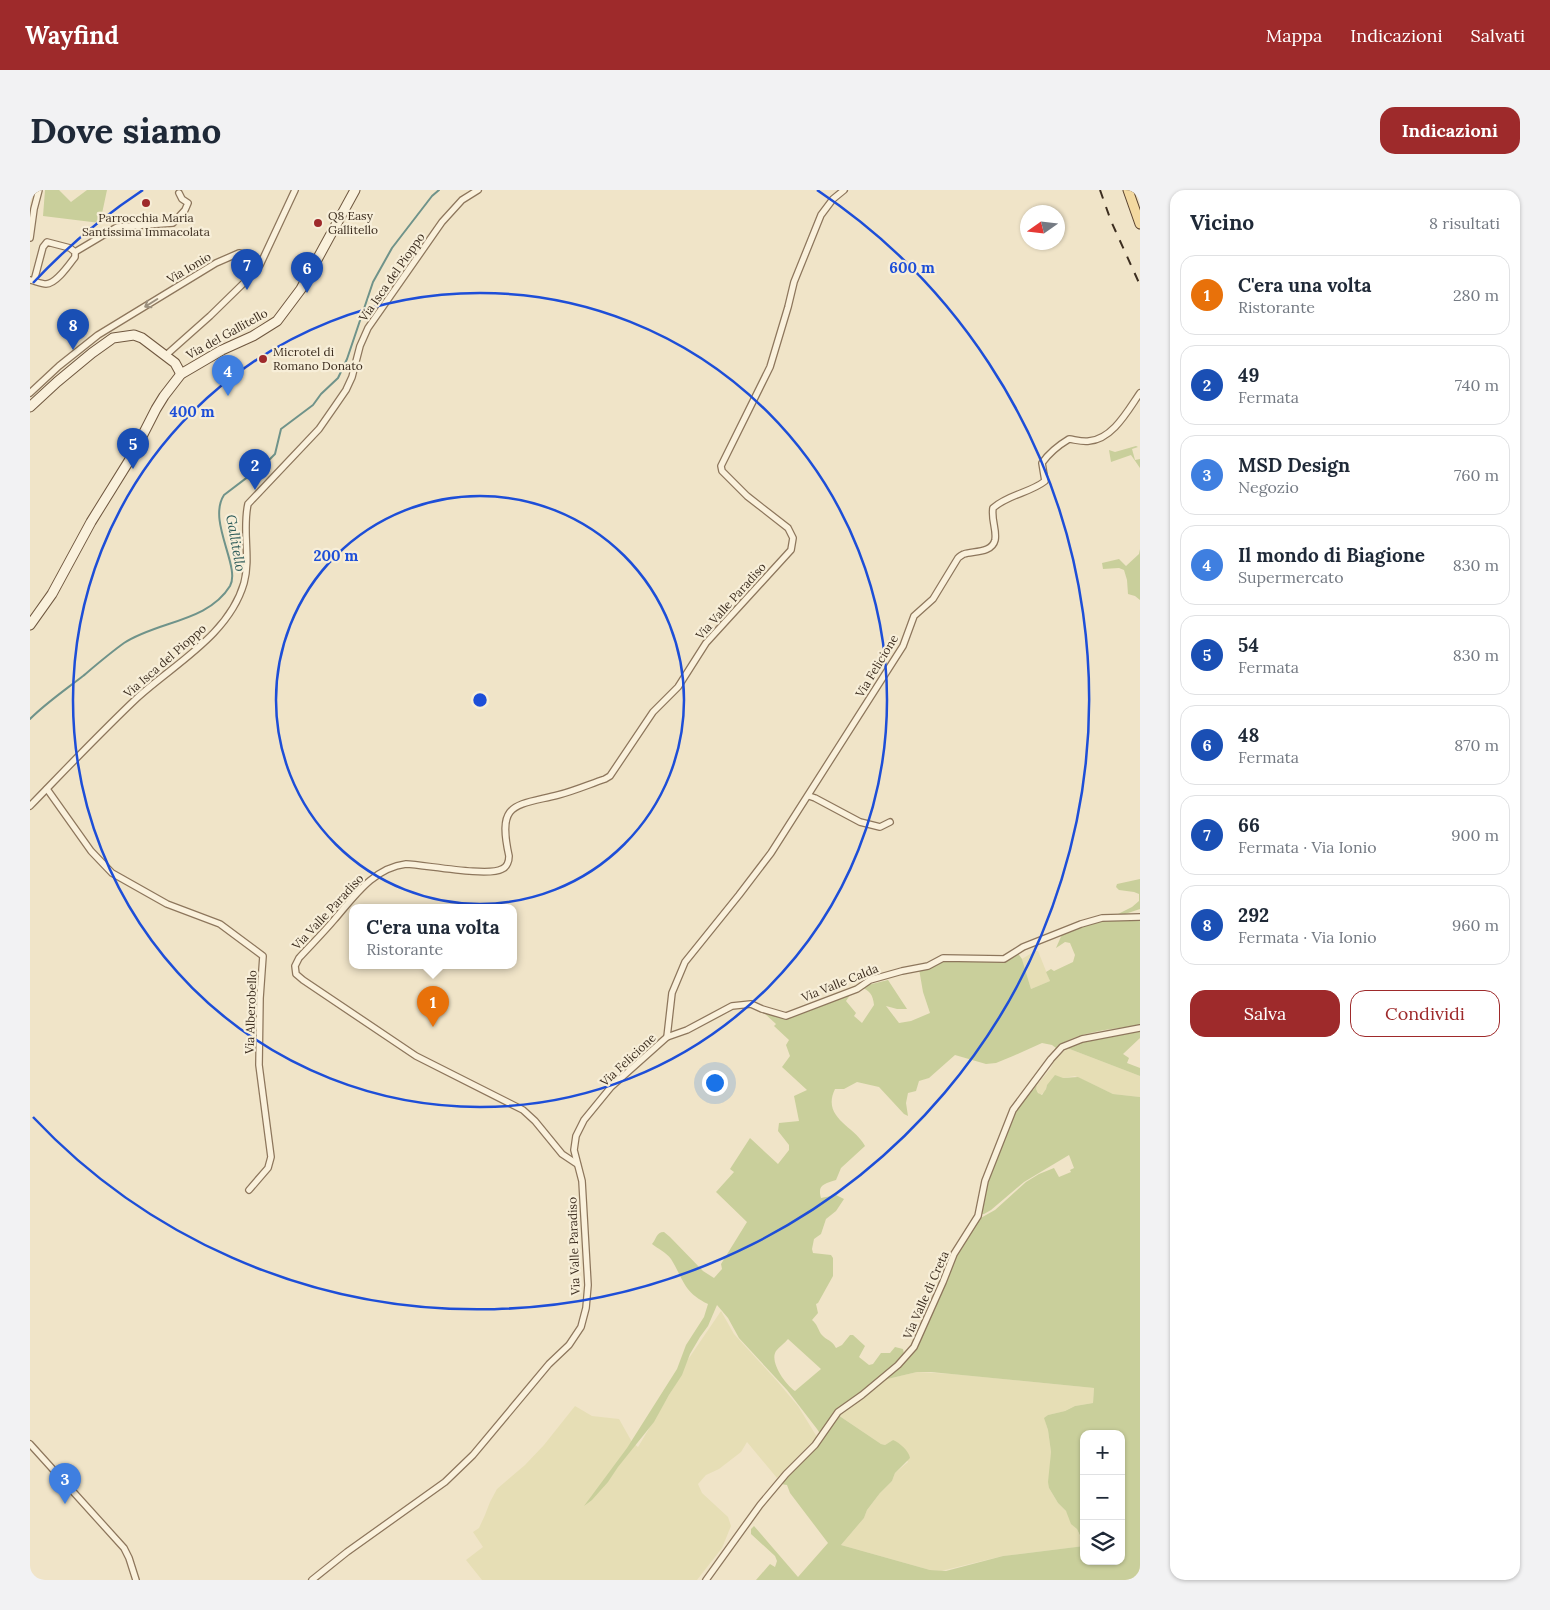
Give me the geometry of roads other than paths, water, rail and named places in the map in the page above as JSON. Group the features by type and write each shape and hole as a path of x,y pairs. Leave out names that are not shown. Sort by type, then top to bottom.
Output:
{"main road":[{"path":"1128,190 1140,224"}],"street":[{"path":"30,238 39,190"},
{"path":"165,356 253,274 254,270 260,265 295,190"},
{"name":"Via del Gallitello","path":"30,625 52,594 91,522 132,456 156,409 181,374 222,350 253,336 277,321 301,289 355,190"},
{"name":"Via Isca del Pioppo","path":"30,806 138,697 204,642 222,623 234,606 244,584 248,504 319,429 346,390 352,377 360,346 368,328 442,222 462,200 478,190"},
{"name":"Via Valle Paradiso","path":"312,1580 347,1552 445,1482 473,1455 549,1364 569,1345 581,1327 586,1308 588,1285 582,1181 577,1164 562,1154 535,1121 523,1110 416,1056 302,980 296,974 299,958 358,892 374,877 395,866 406,864 482,872 497,871 505,867 509,856 504,826 511,811 520,804 558,795 610,776 653,712 678,688 706,643 791,550 793,538 788,528 747,496 722,471 721,466 770,367 794,282 821,215 833,198 844,190"},
{"path":"75,252 117,227 173,223 185,210 188,203 182,199 179,193"},
{"path":"47,242 70,248 75,252 75,257 52,282 46,284 32,280 43,247 47,242"},
{"name":"Via Ionio","path":"30,393 59,366 98,335 216,263 239,253 245,254 252,258 256,265 254,270"},
{"path":"30,407 57,382 113,338 134,335 142,338 175,363 181,374"},
{"name":"Via Felicione","path":"577,1164 574,1150 576,1136 584,1120 611,1087 667,1037 672,992 685,962 771,853 809,796 902,646 914,616 933,598 958,558 964,554 982,551 990,547 995,540 992,516 994,508 1010,496 1045,481 1042,463 1047,456 1069,439 1088,442 1104,436 1115,426 1140,393"},
{"name":"Via Alberobello","path":"47,789 91,851 112,873 167,904 220,924 263,956 259,1065 271,1157 268,1168 250,1190"},
{"path":"809,796 860,822 880,827 890,822"},
{"name":"Via Valle Calda","path":"667,1037 687,1030 732,1006 751,1004 786,1016 857,989 870,980 928,966 943,958 1004,959 1023,947 1081,924 1102,918 1140,917"},
{"name":"Via Valle di Creta","path":"706,1580 760,1505 786,1474 815,1445 838,1412 898,1365 914,1347 954,1254 978,1216 985,1181 1013,1110 1026,1090 1062,1046 1082,1039 1140,1028"},
{"path":"30,1444 124,1548 136,1580"}],"waterway":[{"name":"Gallitello","path":"30,719 124,643 209,607 230,586 232,578 231,567 219,518 220,506 224,495 275,454 281,429 313,405 321,394 338,378 347,359 373,282 392,248 432,196 439,190"}],"railway":[{"path":"1100,190 1111,221 1140,285"}],"place":[{"name":"Parrocchia Maria Santissima Immacolata","path":"146,203"},
{"name":"Q8 Easy Gallitello","path":"318,223"},
{"name":"66","path":"247,290"},
{"name":"48","path":"307,293"},
{"name":"292","path":"73,350"},
{"name":"Microtel di Romano Donato","path":"263,359"},
{"name":"Il mondo di Biagione","path":"228,396"},
{"name":"54","path":"133,469"},
{"name":"49","path":"255,490"},
{"name":"C'era una volta","path":"433,1027"},
{"name":"MSD Design","path":"65,1504"}]}
